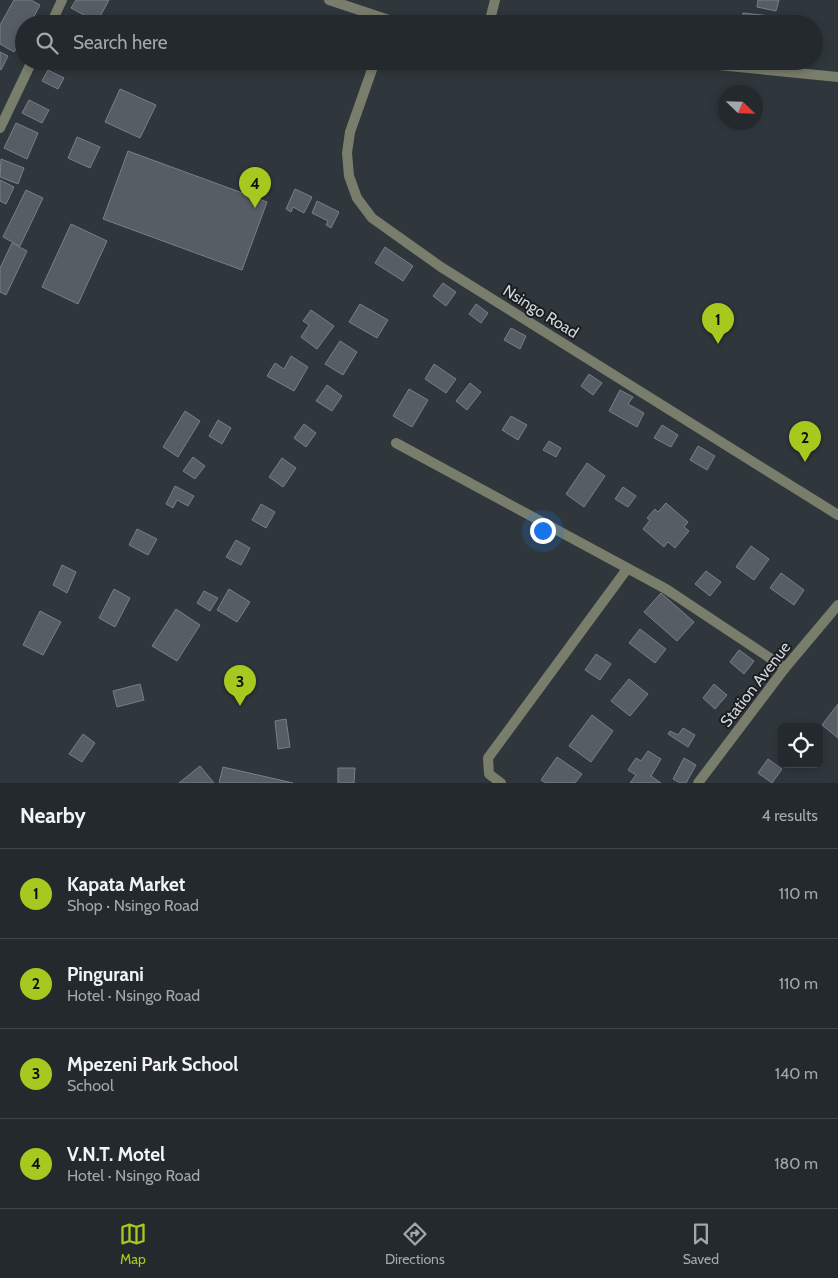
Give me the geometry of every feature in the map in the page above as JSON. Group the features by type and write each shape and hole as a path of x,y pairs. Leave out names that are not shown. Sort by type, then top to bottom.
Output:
{"street":[{"path":"55,15 62,0"},
{"path":"329,0 369,15"},
{"path":"491,15 495,0"},
{"path":"0,128 28,70"},
{"name":"Nsingo Road","path":"372,70 350,132 348,153 350,176 357,198 372,218 441,267 838,515"},
{"path":"768,70 838,77"},
{"path":"396,443 627,569 666,588 785,668"},
{"path":"501,783 489,774 488,758 627,569"},
{"name":"Station Avenue","path":"698,783 785,668 838,605"}],"building":[{"path":"14,0 31,0 40,5 35,15 15,15 14,52 0,44 0,25"},
{"path":"76,0 109,0 101,15 84,15 71,8"},
{"path":"758,0 779,0 776,11 757,7"},
{"path":"743,13 762,15 743,15"},
{"path":"0,52 8,56 1,70 0,69"},
{"path":"48,70 64,78 58,89 42,81"},
{"path":"120,89 156,105 140,138 105,122"},
{"path":"29,100 49,110 42,123 22,113"},
{"path":"16,123 38,133 27,159 4,148"},
{"path":"77,137 100,147 90,168 68,158"},
{"path":"128,151 267,202 242,270 103,219"},
{"path":"1,159 24,168 18,184 0,177"},
{"path":"0,180 14,187 6,204 0,201"},
{"path":"295,189 312,197 304,213 293,207 291,212 286,209"},
{"path":"26,190 43,198 20,246 3,237"},
{"path":"317,201 339,212 331,228 326,225 328,221 312,213"},
{"path":"71,224 107,241 78,304 42,287"},
{"path":"12,243 27,251 6,295 0,292 0,268"},
{"path":"385,247 413,266 403,281 375,263"},
{"path":"443,283 456,292 446,306 433,296"},
{"path":"360,304 388,320 377,338 349,322"},
{"path":"476,304 488,313 481,323 469,314"},
{"path":"311,310 334,326 317,349 301,337 309,325 303,321"},
{"path":"511,328 526,336 520,349 504,340"},
{"path":"340,341 357,352 343,375 325,364"},
{"path":"291,356 308,367 294,391 267,376 275,363 284,369"},
{"path":"434,364 456,379 446,393 425,379"},
{"path":"589,374 602,383 593,395 581,386"},
{"path":"470,383 481,392 467,410 456,401"},
{"path":"327,385 342,396 332,411 316,401"},
{"path":"409,389 428,400 412,427 393,416"},
{"path":"620,390 633,397 628,404 644,413 637,427 609,411"},
{"path":"185,411 200,421 178,457 163,447"},
{"path":"511,416 527,425 518,440 502,430"},
{"path":"218,420 231,428 222,444 209,436"},
{"path":"304,424 316,433 306,447 294,438"},
{"path":"662,425 678,435 671,447 654,438"},
{"path":"549,441 561,448 556,457 543,450"},
{"path":"698,446 715,456 707,470 690,460"},
{"path":"193,457 205,466 195,479 183,471"},
{"path":"282,458 296,468 283,487 269,477"},
{"path":"587,463 605,476 584,507 566,494"},
{"path":"175,486 194,496 188,506 177,500 173,508 166,504"},
{"path":"623,487 636,496 628,507 615,499"},
{"path":"666,503 688,522 684,527 689,531 675,548 668,542 664,547 643,529 650,520 647,518 655,509 658,512"},
{"path":"261,504 275,512 266,528 252,520"},
{"path":"137,529 157,539 148,555 129,545"},
{"path":"236,540 250,548 241,565 226,557"},
{"path":"751,546 769,559 754,580 736,567"},
{"path":"62,565 76,572 67,593 53,585"},
{"path":"706,571 721,582 710,596 695,584"},
{"path":"781,573 804,590 794,605 770,588"},
{"path":"114,589 130,598 115,627 99,618"},
{"path":"229,589 250,602 237,622 217,610"},
{"path":"204,591 218,598 210,611 197,603"},
{"path":"661,593 694,622 677,641 644,612"},
{"path":"176,609 200,625 177,661 152,646"},
{"path":"40,611 61,622 43,655 23,645"},
{"path":"640,629 666,649 655,663 629,643"},
{"path":"739,650 754,661 744,674 730,662"},
{"path":"596,654 611,664 600,680 585,670"},
{"path":"629,679 648,694 630,716 611,701"},
{"path":"140,684 144,700 117,707 113,691"},
{"path":"714,684 727,695 715,709 703,698"},
{"path":"838,704 838,738 823,726"},
{"path":"592,715 613,731 591,762 569,746"},
{"path":"286,719 290,747 278,749 275,721"},
{"path":"683,728 695,735 688,747 668,734 670,731 678,735"},
{"path":"83,734 95,743 82,762 69,754"},
{"path":"648,751 661,759 651,776 661,783 630,783 636,775 628,770 636,758 641,761"},
{"path":"557,757 582,774 575,783 546,783 541,780"},
{"path":"684,758 696,765 686,783 680,783 673,779"},
{"path":"768,759 778,768 782,769 772,783 758,773"},
{"path":"200,766 214,783 179,783"},
{"path":"223,767 293,783 219,783"},
{"path":"338,768 355,768 354,783 338,783"}],"place":[{"name":"V.N.T. Motel","path":"255,208"},
{"name":"Kapata Market","path":"718,344"},
{"name":"Pingurani","path":"805,462"},
{"name":"Mpezeni Park School","path":"240,706"}]}
